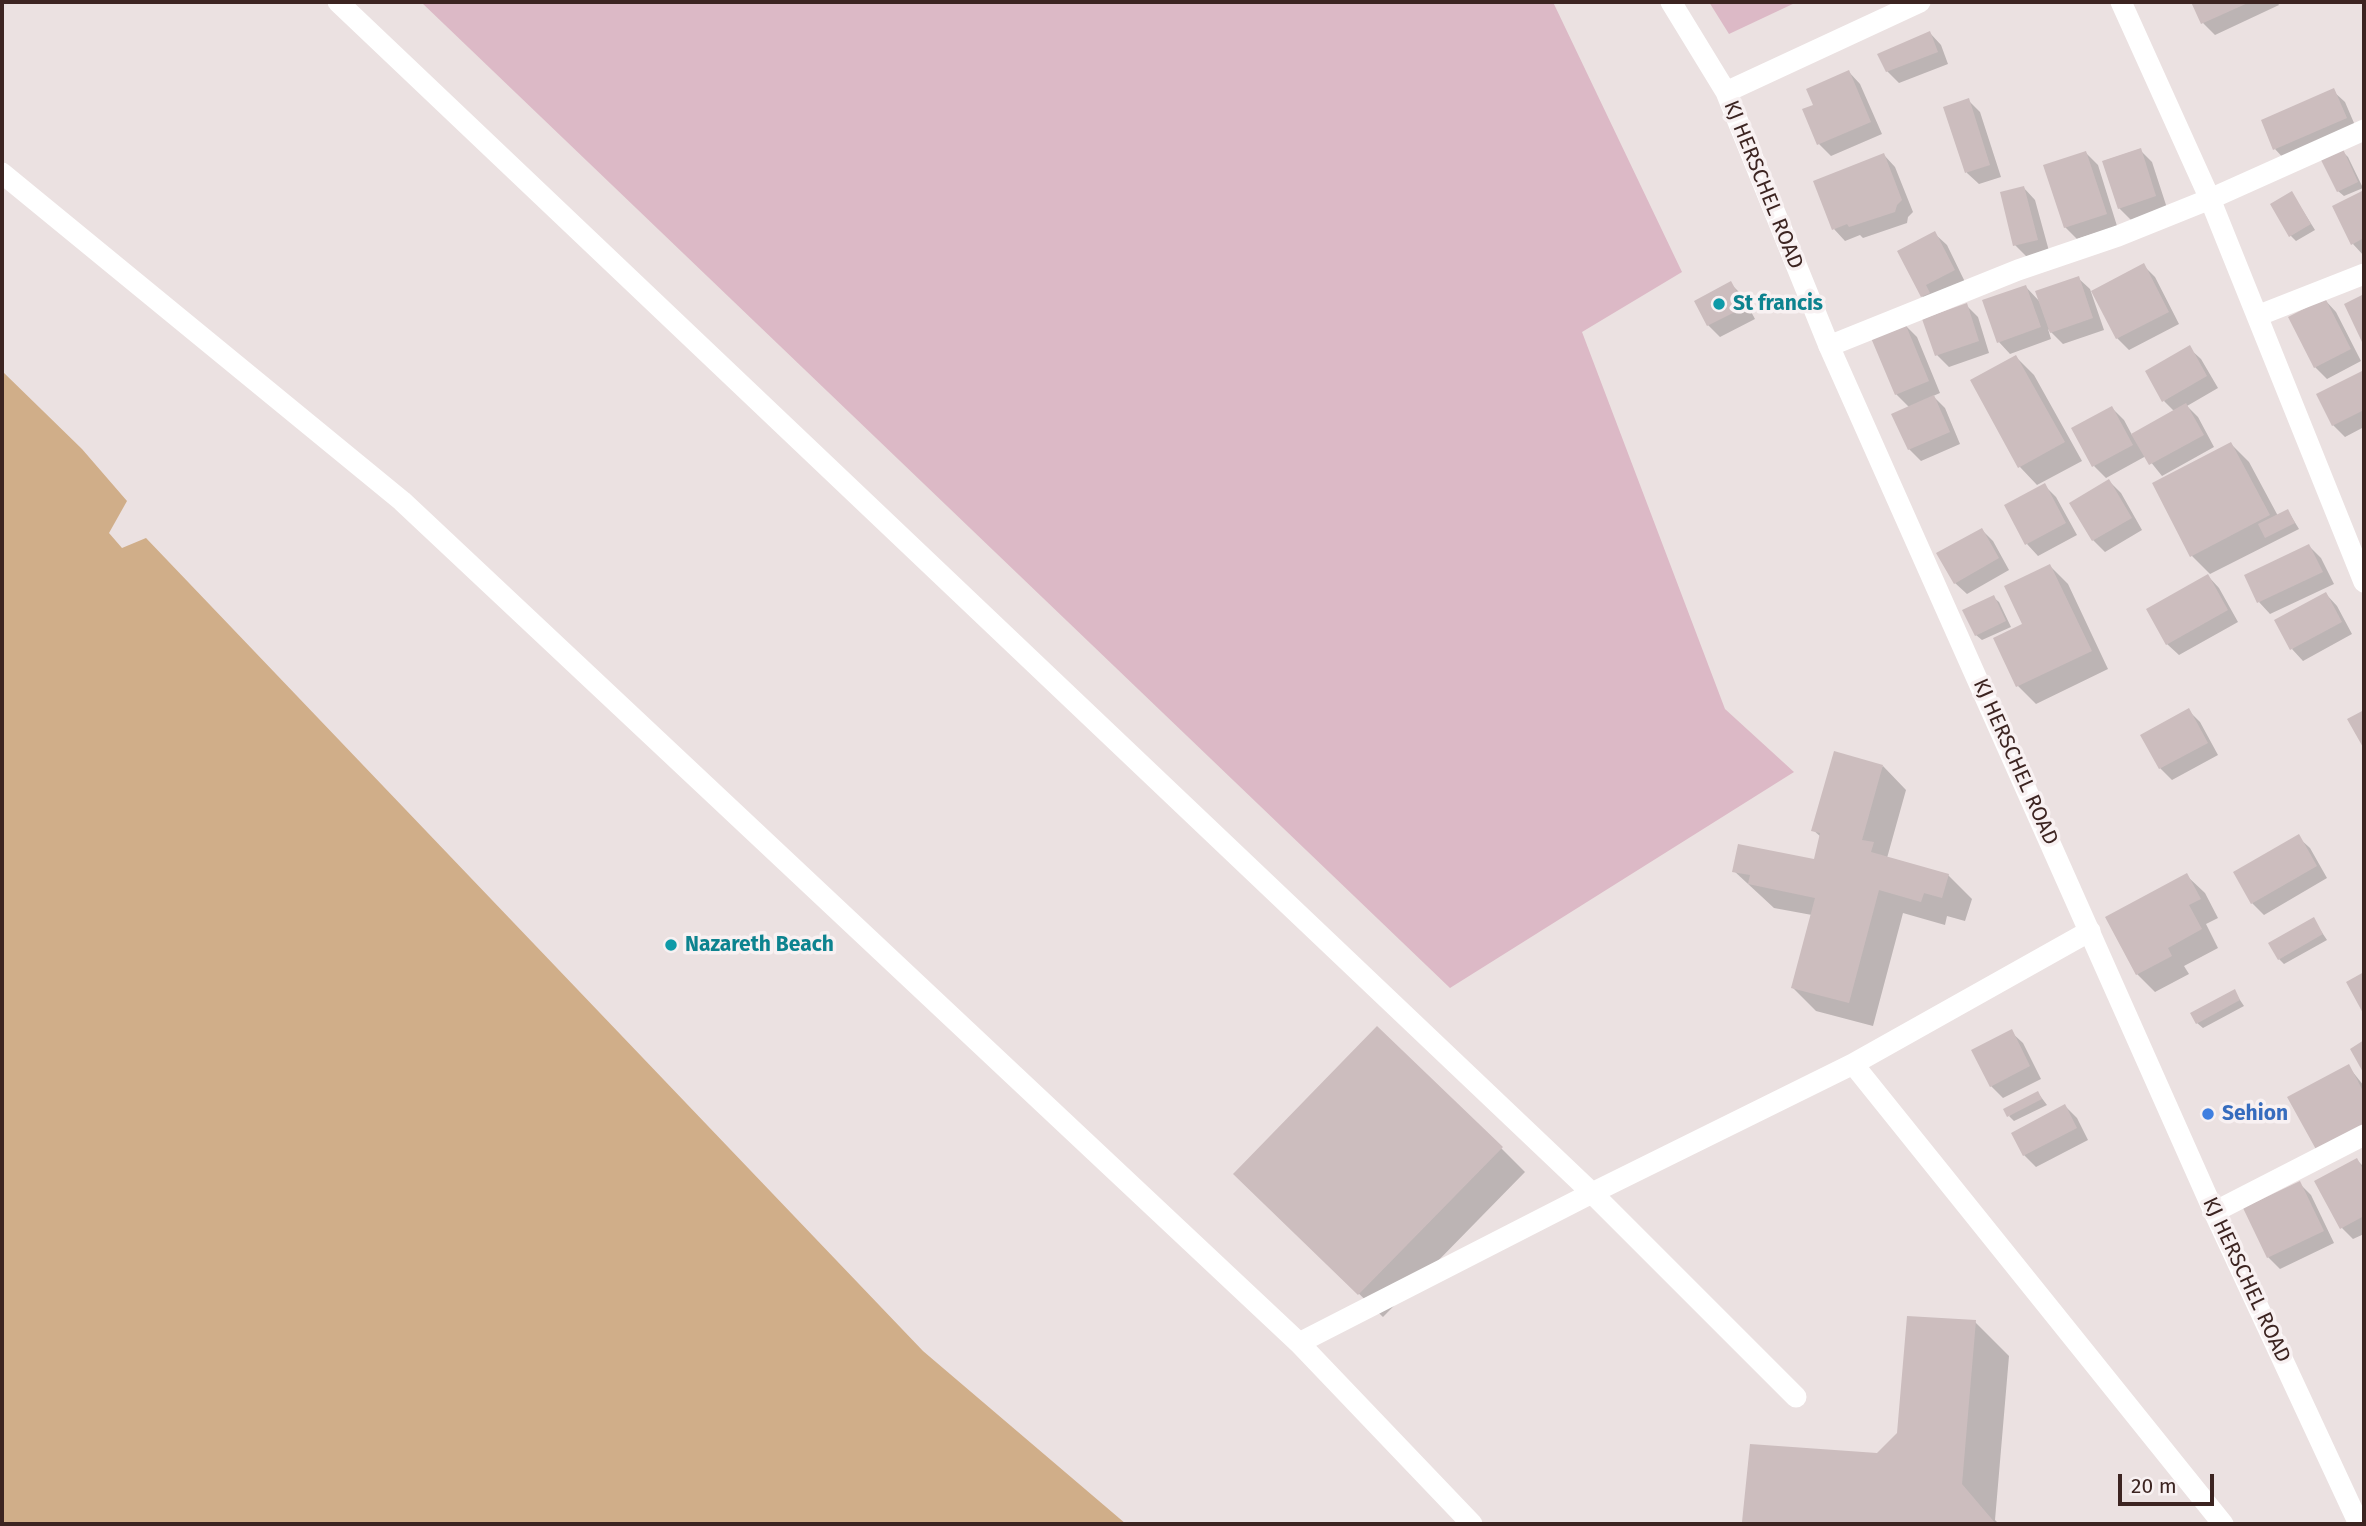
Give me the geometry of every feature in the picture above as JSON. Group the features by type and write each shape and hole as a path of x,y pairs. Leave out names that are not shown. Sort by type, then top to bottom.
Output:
{"street":[{"path":"338,2 1592,1193 1796,1396"},
{"name":"KJ HERSCHEL ROAD","path":"1671,2 1726,92 1829,346 2214,1212 2359,1524"},
{"path":"1726,92 1920,2"},
{"path":"2121,2 2210,199 2364,582"},
{"path":"1829,346 2018,270 2118,236 2210,199 2364,130"},
{"path":"2,173 401,501 1299,1343 1472,1524"},
{"path":"2258,316 2364,274"},
{"path":"1299,1343 1592,1193 1853,1064 2090,931"},
{"path":"1853,1064 2223,1524"},
{"path":"2214,1212 2364,1135"}],"shaded area":[{"path":"421,2 1553,2 1682,272 1582,332 1725,709 1794,772 1450,988"},
{"path":"1709,2 1797,2 1729,34"},
{"path":"2,371 82,449 127,501 109,533 122,548 146,538 923,1351 1126,1524 2,1524"}],"building":[{"path":"2191,2 2250,2 2201,24"},
{"path":"1930,31 1938,52 1886,72 1877,54"},
{"path":"1849,70 1871,122 1817,145 1802,109 1813,105 1806,89"},
{"path":"2334,88 2347,118 2273,150 2261,120"},
{"path":"1969,98 1990,165 1965,173 1943,107"},
{"path":"2141,148 2156,196 2118,209 2102,161"},
{"path":"2343,149 2358,182 2337,192 2321,160"},
{"path":"2086,151 2107,214 2064,228 2043,165"},
{"path":"1884,153 1902,200 1895,212 1832,230 1813,181"},
{"path":"2024,186 2038,240 2013,246 2000,192"},
{"path":"2292,191 2311,224 2289,237 2270,204"},
{"path":"2362,191 2364,238 2351,245 2332,206"},
{"path":"1935,231 1955,270 1926,285 1930,293 1921,297 1897,251"},
{"path":"2144,263 2169,312 2116,339 2091,291"},
{"path":"2079,276 2093,318 2050,333 2035,291"},
{"name":"St francis","path":"1731,281 1745,307 1707,326 1694,301"},
{"path":"2026,285 2041,327 1997,343 1982,300"},
{"path":"2364,294 2364,341 2362,342 2344,304"},
{"path":"2325,298 2351,349 2314,368 2288,317"},
{"path":"1967,303 1979,341 1935,356 1922,319"},
{"path":"1905,323 1929,381 1895,395 1871,338"},
{"path":"2190,345 2207,376 2162,402 2145,371"},
{"path":"2016,355 2065,442 2018,468 1970,380"},
{"path":"2364,370 2364,410 2332,426 2316,394"},
{"path":"1934,395 1950,432 1908,450 1891,414"},
{"path":"2186,403 2204,435 2149,465 2131,434"},
{"path":"2112,406 2133,445 2092,467 2071,428"},
{"path":"2231,442 2270,515 2190,557 2152,483"},
{"path":"2109,479 2132,518 2092,541 2069,503"},
{"path":"2045,483 2066,523 2025,545 2004,505"},
{"path":"2288,509 2295,523 2265,538 2258,524"},
{"path":"1982,528 1999,558 1954,584 1936,553"},
{"path":"2309,544 2323,572 2257,603 2244,575"},
{"path":"2050,564 2092,651 2016,687 1993,638 2022,624 2004,586"},
{"path":"2208,574 2228,610 2166,645 2146,609"},
{"path":"2326,592 2342,622 2290,650 2274,620"},
{"path":"1994,595 2006,621 1975,636 1962,610"},
{"path":"2189,708 2208,743 2159,769 2140,735"},
{"path":"2364,710 2364,749 2347,719"},
{"path":"1834,751 1883,765 1862,840 1874,842 1871,852 1949,874 1942,898 1924,893 1921,902 1879,890 1849,1003 1791,988 1815,898 1748,884 1750,875 1732,872 1738,844 1814,859 1820,833 1811,831"},
{"path":"2299,834 2317,866 2251,904 2233,872"},
{"path":"2187,873 2201,899 2189,905 2202,929 2168,948 2172,956 2136,975 2105,917"},
{"path":"2314,917 2323,934 2278,960 2268,943"},
{"path":"2364,972 2364,1015 2346,982"},
{"path":"2235,989 2240,1000 2196,1024 2190,1013"},
{"path":"1377,1026 1503,1147 1358,1295 1233,1174"},
{"path":"2012,1029 2030,1066 1990,1087 1971,1050"},
{"path":"2364,1040 2364,1074 2350,1049"},
{"path":"2349,1064 2364,1093 2364,1128 2318,1153 2287,1097"},
{"path":"2038,1091 2042,1099 2007,1117 2003,1109"},
{"path":"2065,1104 2077,1128 2023,1156 2011,1133"},
{"path":"2357,1158 2364,1171 2364,1216 2340,1229 2314,1181"},
{"path":"2300,1181 2324,1231 2267,1258 2243,1208"},
{"path":"1907,1316 1976,1320 1962,1484 1996,1524 1742,1522 1750,1444 1877,1453 1897,1433"}],"place":[{"name":"St francis","path":"1719,304"},
{"name":"Nazareth Beach","path":"671,945"},
{"name":"Sehion","path":"2208,1114"}]}
